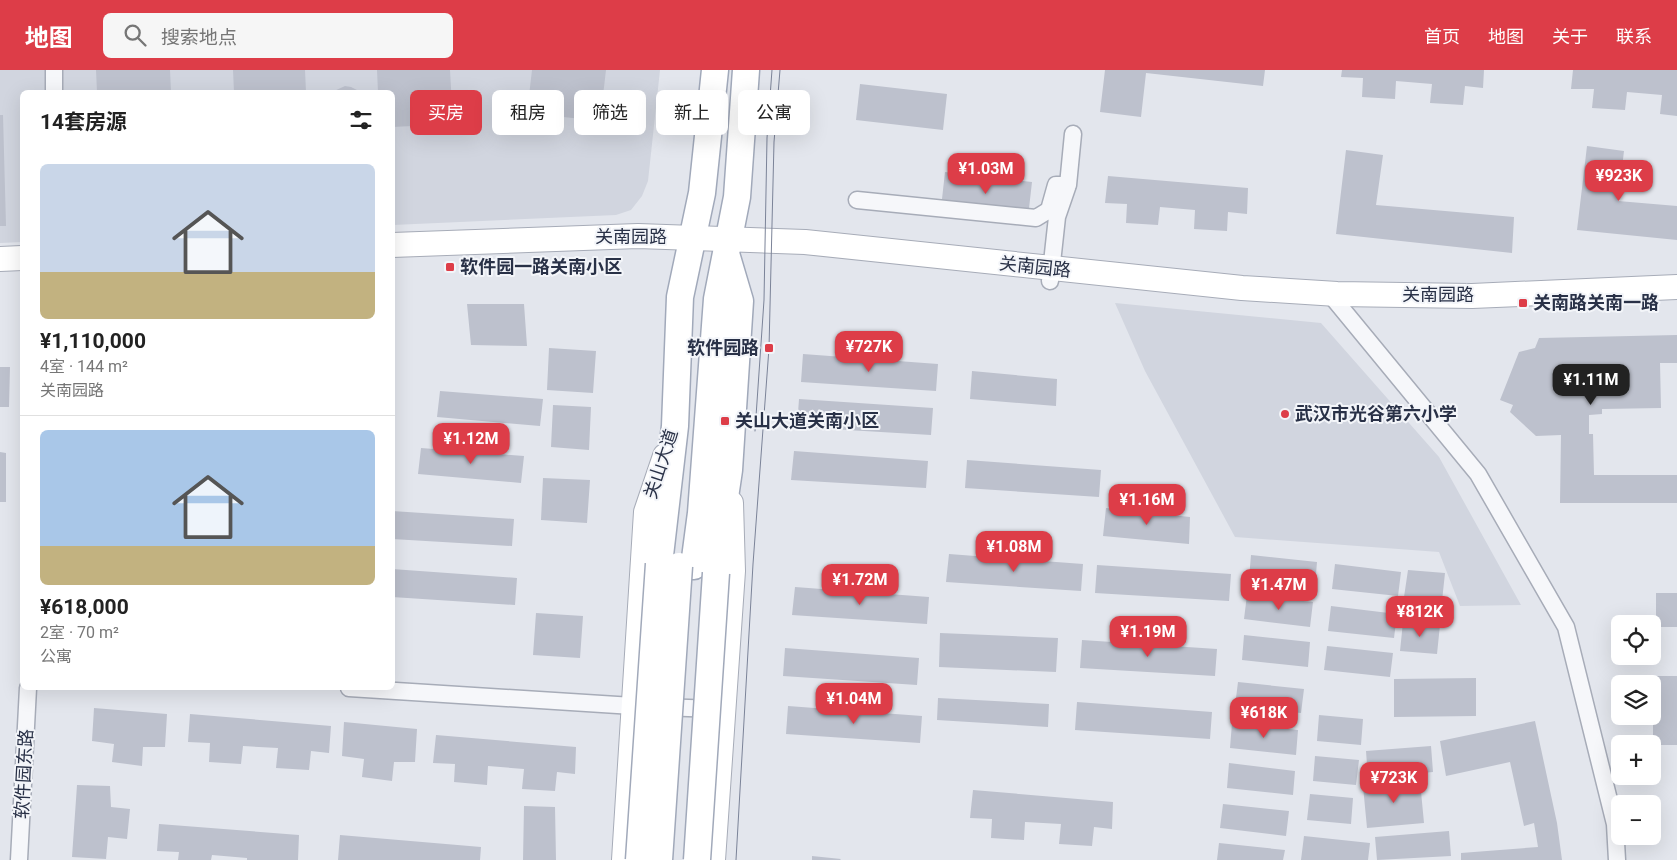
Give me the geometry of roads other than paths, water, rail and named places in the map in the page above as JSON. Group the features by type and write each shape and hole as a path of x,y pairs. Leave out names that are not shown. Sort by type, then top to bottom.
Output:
{"main road":[{"name":"关山大道","path":"624,860 646,512 675,426 680,297 702,193 715,70"},
{"name":"关山大道","path":"687,567 701,513 717,300 737,198 746,70"},
{"name":"关南园路","path":"395,245 638,236 691,245 727,246 804,255 1051,275 1240,301 1304,304 1333,298 1472,296 1677,287"},
{"name":"关南园路","path":"395,260 638,251 691,245"},
{"path":"639,860 687,567 719,538 729,470 740,301 727,246"},
{"path":"0,259 20,258"},
{"path":"0,274 20,273"},
{"name":"关南园路","path":"1333,298 1472,305 1677,295"},
{"path":"675,426 687,567 697,860"},
{"path":"713,860 733,571 729,470"},
{"path":"659,860 687,567"},
{"path":"675,860 687,567"}],"street":[{"path":"54,70 54,90"},
{"path":"1051,275 1058,217 1068,185 1074,134"},
{"path":"857,200 1036,218 1049,210 1056,184 1068,185"},
{"path":"1333,298 1478,474 1566,628 1615,824 1617,860"},
{"name":"软件园东路","path":"19,860 28,690"},
{"path":"380,690 724,710"}],"tram line":[{"path":"755,431 764,300 767,138 772,70"},
{"path":"736,860 753,564 769,348 774,142 780,70"}],"place":[{"name":"软件园一路关南小区","path":"450,267"},
{"name":"关南路关南一路","path":"1523,303"},
{"name":"软件园路","path":"769,348"},
{"name":"武汉市光谷第六小学","path":"1285,414"},
{"name":"关山大道关南小区","path":"725,421"}]}
